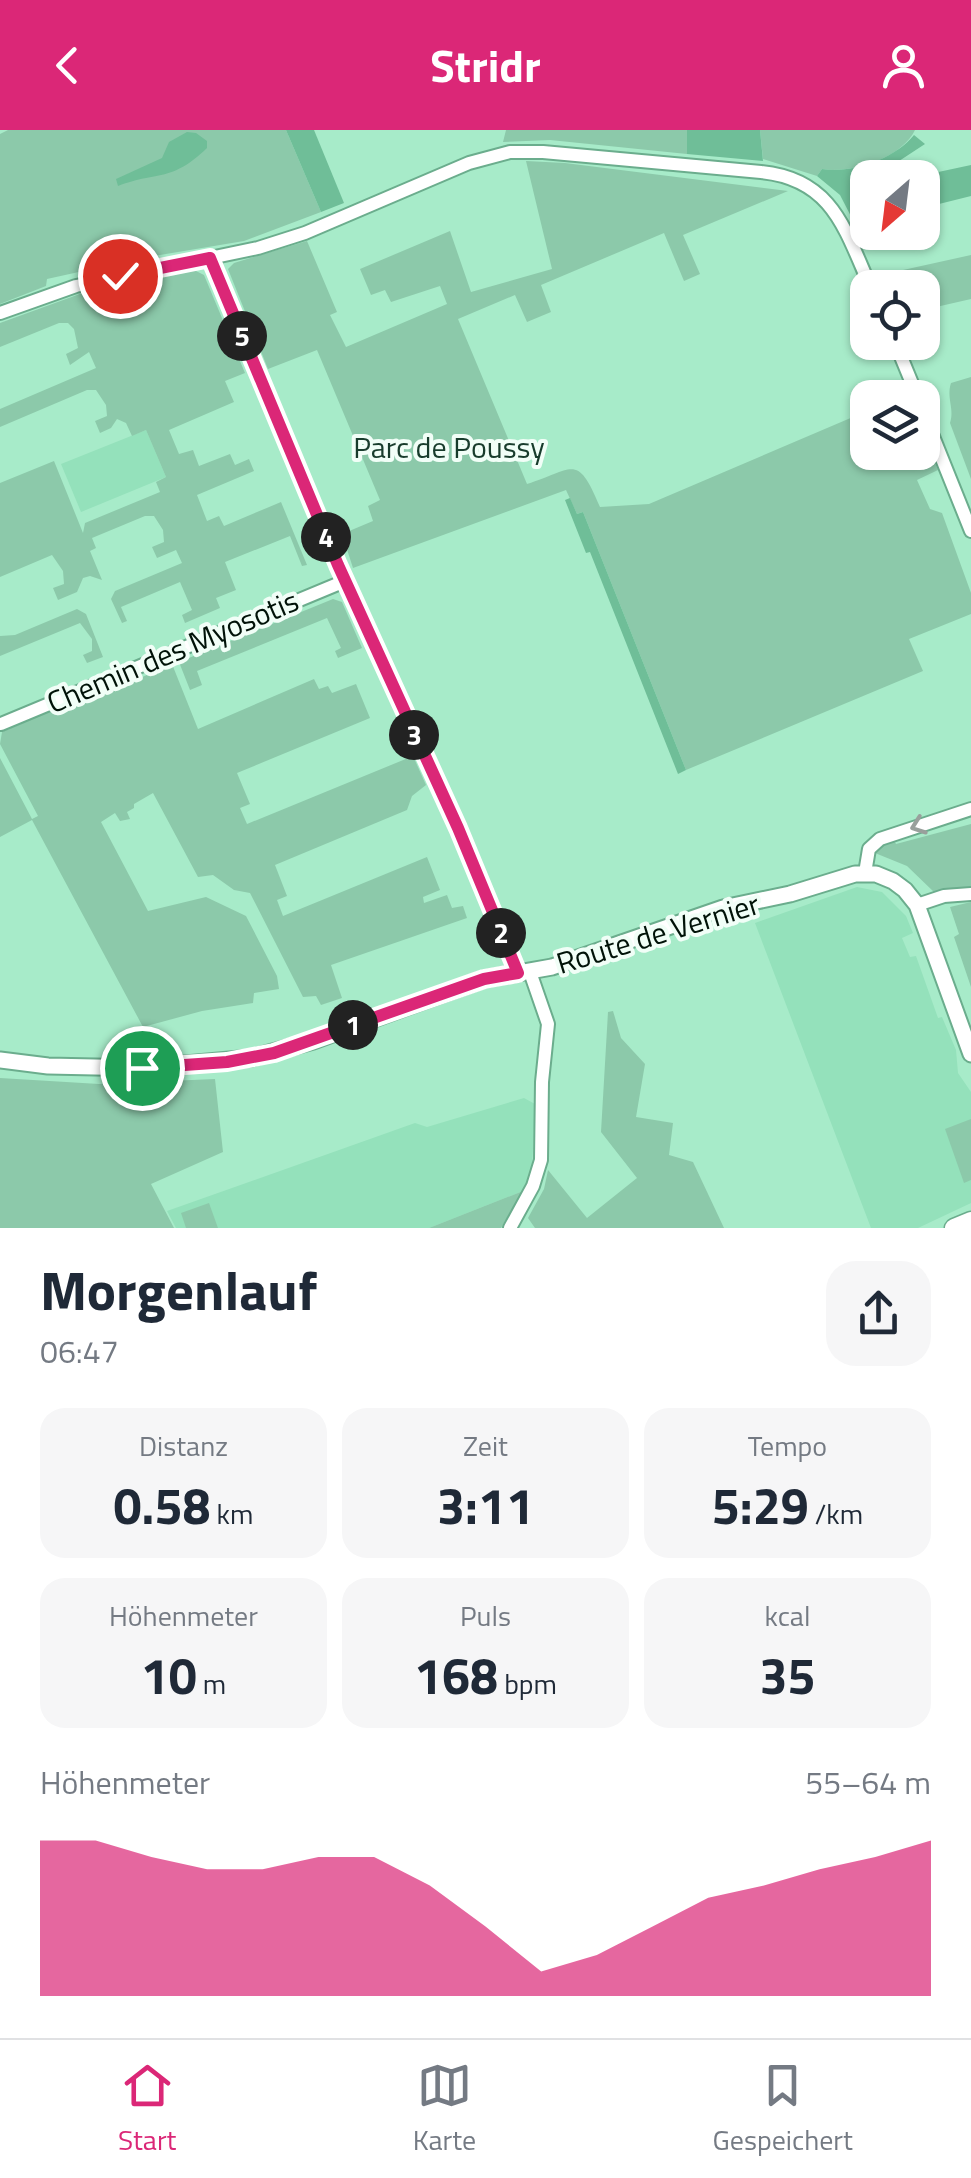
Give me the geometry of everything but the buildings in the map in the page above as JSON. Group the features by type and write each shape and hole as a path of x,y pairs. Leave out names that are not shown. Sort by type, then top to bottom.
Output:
{"main road":[{"path":"954,1228 971,1220"}],"street":[{"path":"0,313 76,286 306,233 469,163 510,152 761,172 792,178 817,192 834,210 863,270"},
{"path":"210,258 345,581 548,1024 542,1082 541,1160 533,1186 510,1228"},
{"path":"940,454 971,531"},
{"name":"Chemin des Myosotis","path":"1,724 345,581"},
{"path":"971,809 880,840 869,848 865,872 892,880 916,906 971,1054"},
{"name":"Route de Vernier","path":"0,1060 94,1069 175,1067 239,1060 291,1048 484,979 524,972 723,908 865,872"},
{"path":"916,906 944,896 971,894"}],"shaded area":[{"path":"286,130 314,130 344,203 321,212"},
{"path":"687,130 760,130 763,161 687,154"},
{"path":"187,132 207,141 207,148 174,171 118,186 116,179 162,158 169,142"},
{"path":"914,135 925,144 901,160 879,160 896,151"},
{"path":"971,165 971,196 940,204 940,172"},
{"path":"850,168 850,214 840,195 817,176 822,169"},
{"path":"146,430 166,477 81,512 61,464"},
{"path":"570,498 577,514 583,512 686,770 678,774 590,552 586,553 565,500"},
{"path":"857,887 882,892 906,916 913,933 902,938 910,957 916,956 938,1018 942,1017 956,1050 958,1073 971,1092 971,1203 918,1228 871,1228 755,923"},
{"path":"524,1098 535,1104 532,1170 523,1191 429,1228 176,1228 167,1211 415,1123 427,1127"}],"green space":[{"path":"8,130 286,130 321,212 244,241 47,279 46,286 0,304 0,134"},
{"path":"506,130 687,130 687,154 550,140 503,142"},
{"path":"760,130 915,130 888,156 879,160 850,160 850,168 822,169 817,176 763,159"},
{"name":"Parc de Poussy","path":"526,161 788,191 683,235 700,274 684,281 664,233 541,285 551,312 527,322 515,295 458,319 527,484 572,469 586,478 600,507 649,504 850,418 850,470 938,470 917,480 930,509 942,513 971,593 971,614 909,639 923,671 686,770 583,512 577,514 566,490 353,568 342,534 373,521 368,506 380,500 317,350 268,369 228,269 234,263 307,241 337,312 330,315 346,347 447,304 440,286 391,302 385,290 371,295 360,269 450,231 471,292 552,269"},
{"path":"971,255 971,299 940,306 940,270 903,270"},
{"path":"194,270 204,275 245,373 225,381 234,402 169,430 179,454 193,450 199,466 230,454 235,465 249,459 254,471 197,495 207,521 219,516 224,526 281,502 307,565 302,566 290,536 225,562 236,590 216,598 220,608 185,623 182,615 192,610 180,582 121,607 127,621 122,623 111,599 115,591 182,563 176,550 157,558 152,547 164,542 163,530 154,516 145,516 92,538 96,548 90,551 102,580 83,578 77,592 58,600 53,588 64,584 63,571 52,555 0,577 0,483 54,461 83,533 85,523 160,492 156,482 166,477 146,430 132,436 126,423 117,419 111,428 100,433 95,421 107,416 106,405 96,390 87,390 0,427 0,409 96,368 89,352 70,365 66,354 78,348 74,329 68,323 0,347 0,323 88,291"},
{"path":"971,377 971,479 950,423 949,394 951,383"},
{"path":"333,599 342,602 362,648 338,658 335,651 341,648 327,618 197,671 202,685 190,690 179,662"},
{"path":"77,609 86,614 103,657 87,663 83,655 92,651 92,639 80,623 0,656 0,636 15,635"},
{"path":"172,664 198,729 314,679 319,689 328,686 332,693 356,684 370,718 237,773 250,804 240,808 247,824 413,756 426,785 412,796 407,810 275,865 287,896 277,900 283,916 427,857 440,890 423,897 424,903 447,895 452,908 463,906 467,918 331,965 342,998 321,1005 316,996 303,997 250,893 234,890 213,875 198,877 153,793 134,804 127,812 130,819 120,821 115,813 101,822 148,911 206,897 246,916 277,976 279,989 254,993 253,1003 202,1011 143,1027 32,820 0,837 0,758 32,819 38,816 0,744 2,732 137,674 140,678"},
{"path":"971,824 971,889 935,893 907,866 875,853 894,840 896,844"},
{"path":"971,902 971,987 954,937 959,934 950,907"},
{"path":"613,1011 621,1038 645,1064 636,1117 673,1123 669,1155 693,1162 724,1228 535,1228 528,1218 544,1189 548,1170 587,1218 637,1178 601,1132 608,1012"},
{"path":"0,1078 99,1084 215,1079 223,1152 151,1184 174,1228 0,1228"},
{"path":"971,1119 971,1180 964,1183 945,1129"},
{"path":"523,1191 501,1228 429,1228"},
{"path":"209,1203 218,1228 186,1228 181,1213"}],"route":[{"path":"120,276 210,258 338,565 458,828 518,973 484,979 274,1053 227,1062 142,1068"}]}
